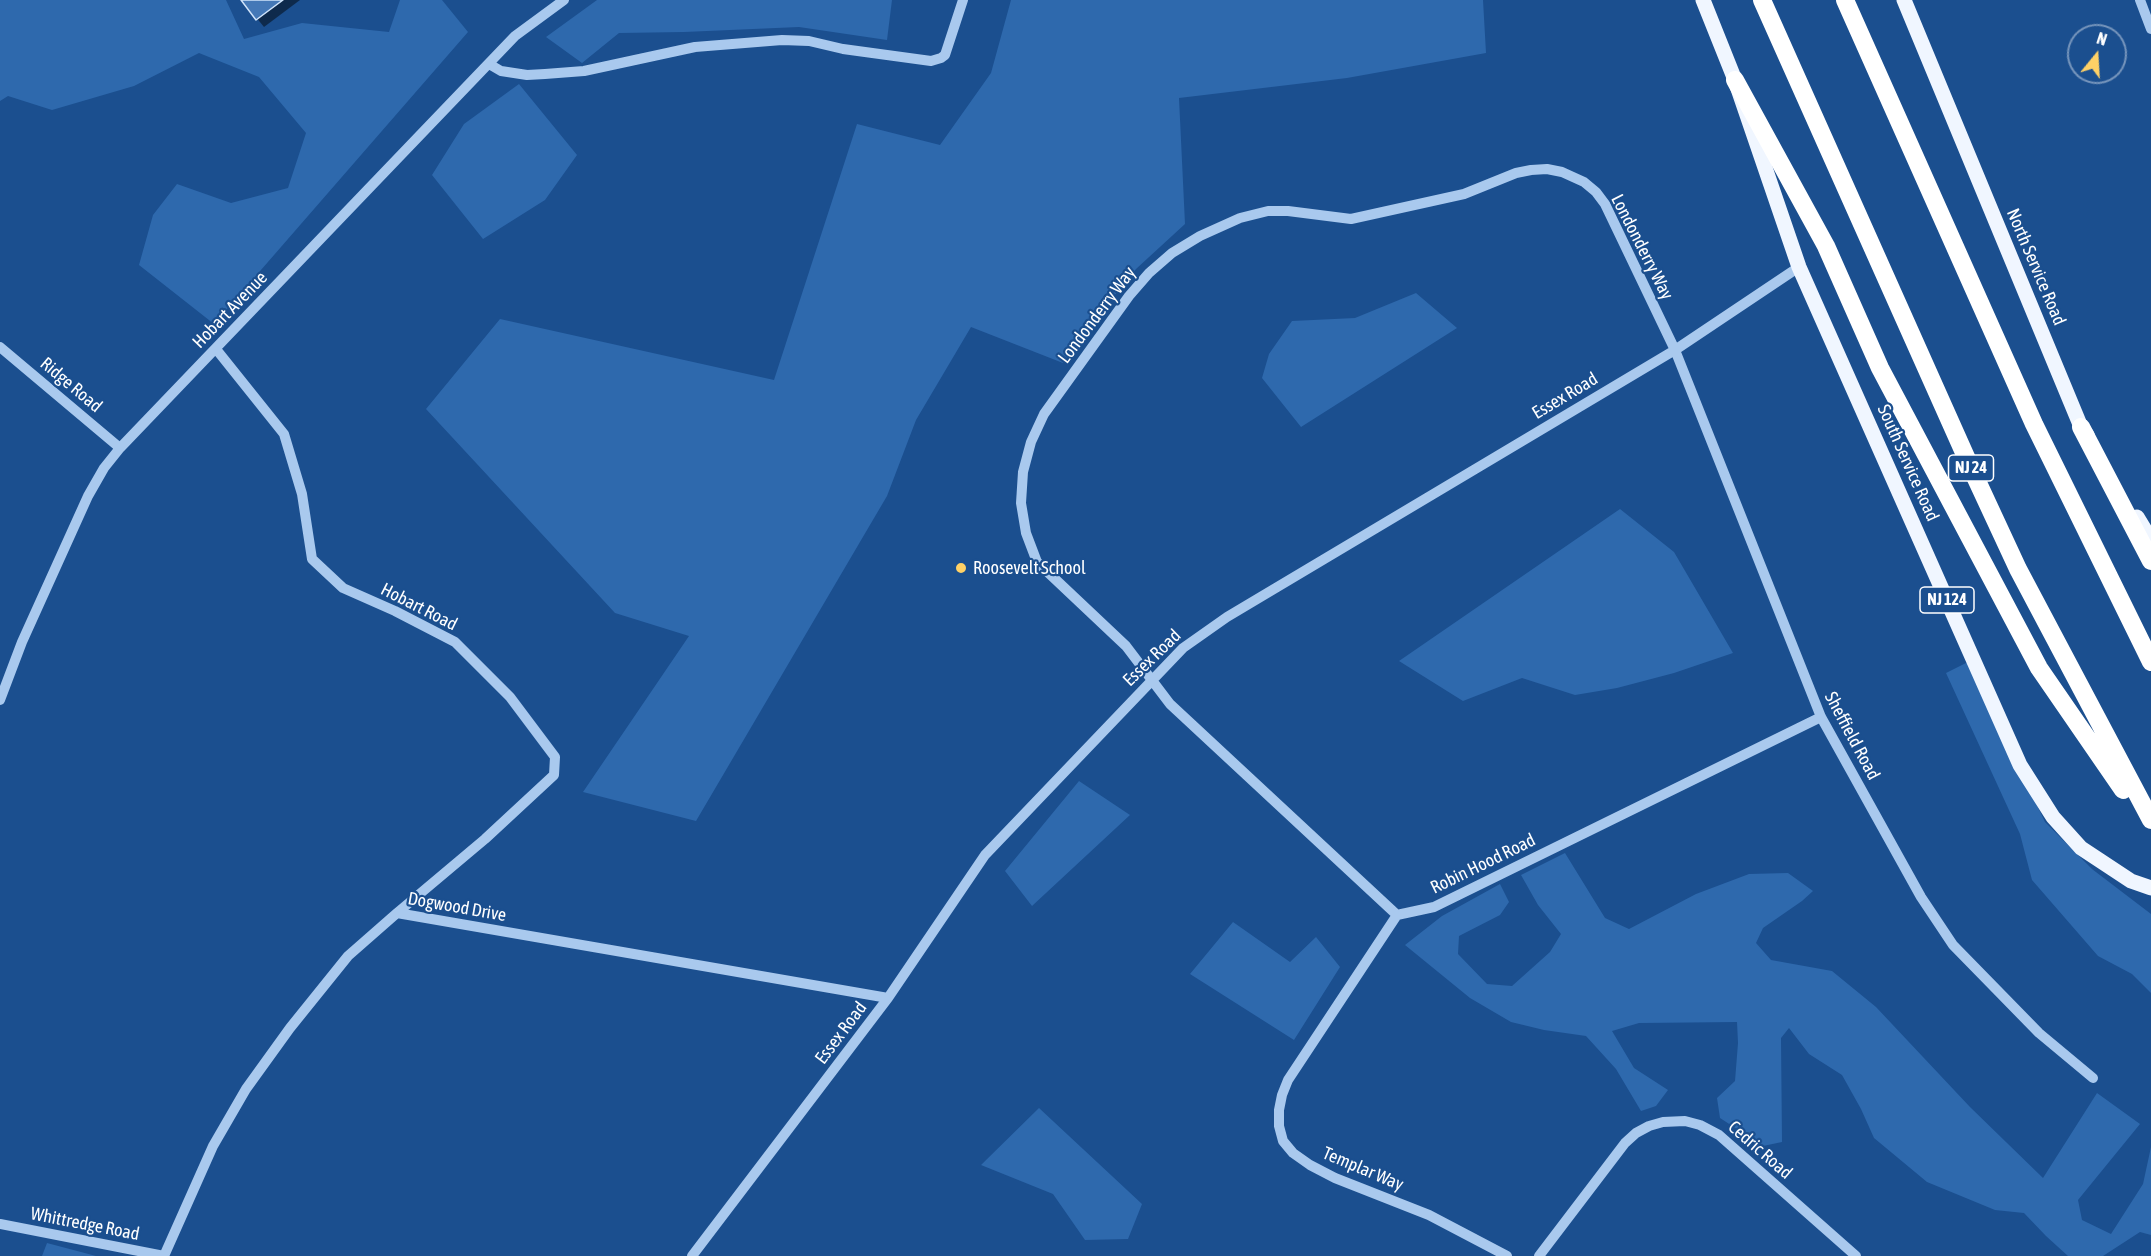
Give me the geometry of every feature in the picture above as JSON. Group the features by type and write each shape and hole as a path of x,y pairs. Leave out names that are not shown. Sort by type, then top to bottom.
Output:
{"highway":[{"name":"NJ 24","path":"1762,0 1965,457 2018,569 2151,820"},
{"path":"1845,0 2034,424 2151,662"},
{"path":"1735,80 1826,246 1880,368 2039,668 2151,831"},
{"path":"2081,427 2151,561"}],"main road":[{"name":"South Service Road","path":"1703,0 1735,80 1799,267 2020,765 2053,817 2081,848 2131,881 2151,888"},
{"name":"North Service Road","path":"1905,0 2081,427 2151,540"}],"street":[{"name":"Hobart Avenue","path":"0,700 22,642 88,496 104,468 120,448 515,36 564,0"},
{"path":"489,64 501,71 527,75 545,74 584,70 695,47 782,40 931,61 945,54 963,0"},
{"path":"2140,0 2151,29"},
{"name":"Londonderry Way","path":"1152,680 1126,646 1037,562 1023,518 1021,487 1030,442 1044,414 1129,296 1149,273 1172,253 1200,236 1240,218 1269,211 1288,211 1350,219 1464,194 1516,173 1547,169 1562,172 1584,182 1605,204 1675,350"},
{"name":"Essex Road","path":"692,1256 888,998 985,855 1183,648 1227,617 1675,350 1799,267"},
{"name":"Ridge Road","path":"0,347 120,448"},
{"name":"Hobart Road","path":"216,349 284,434 302,494 312,559 343,588 395,611 455,642 510,698 555,757 554,775 485,839 397,913"},
{"name":"Sheffield Road","path":"1675,350 1821,717 1921,897 1953,945 2039,1033 2093,1078"},
{"path":"1152,680 1170,704 1397,915"},
{"name":"Robin Hood Road","path":"1397,915 1434,907 1821,717"},
{"name":"Dogwood Drive","path":"164,1256 213,1146 246,1089 290,1028 348,956 397,913 888,998"},
{"name":"Templar Way","path":"1397,915 1287,1080 1279,1110 1279,1126 1283,1141 1293,1153 1335,1178 1429,1215 1507,1256"},
{"name":"Cedric Road","path":"1539,1256 1625,1143 1636,1133 1649,1126 1663,1122 1685,1121 1700,1125 1719,1135 1856,1256"},
{"name":"Whittredge Road","path":"0,1224 164,1256"}],"shaded area":[{"path":"0,0 226,0 244,39 302,23 389,32 400,0 442,0 468,32 214,324 139,265 153,215 177,184 231,203 288,188 306,133 259,77 199,53 134,86 52,110 8,96 0,101"},
{"path":"597,0 892,0 887,40 799,27 619,33 582,63 546,37"},
{"path":"1011,0 1483,0 1486,53 1347,78 1179,98 1185,224 1136,269 1090,325 1063,363 971,327 916,420 887,496 696,821 583,792 689,636 615,613 426,409 500,319 774,380 857,124 940,145 991,73"},
{"path":"519,84 577,155 545,200 483,239 432,175 464,124"},
{"path":"1416,293 1457,328 1301,427 1262,378 1269,354 1292,321 1355,318"},
{"path":"1620,509 1674,552 1733,653 1674,673 1617,688 1575,695 1522,678 1463,701 1399,661"},
{"path":"1968,662 2045,822 2092,869 2151,914 2151,993 2132,974 2098,956 2032,880 2020,834 1946,673"},
{"path":"1079,781 1130,815 1032,906 1005,871"},
{"path":"1565,853 1605,918 1629,929 1696,894 1749,874 1788,873 1813,891 1763,928 1756,943 1771,960 1832,971 1876,1007 1970,1107 2043,1178 2097,1093 2140,1124 2078,1200 2082,1220 2111,1234 2143,1184 2151,1147 2151,1235 2140,1232 2103,1256 2068,1256 2024,1213 1995,1210 1927,1182 1874,1138 1842,1075 1809,1054 1789,1028 1781,1038 1782,1142 1763,1146 1720,1118 1717,1098 1735,1081 1737,1022 1639,1023 1612,1031 1634,1068 1668,1090 1656,1106 1641,1111 1616,1069 1586,1036 1544,1030 1511,1022 1470,998 1405,945 1442,916 1500,884 1509,902 1500,915 1459,936 1458,954 1487,984 1512,986 1550,952 1561,934 1538,905 1521,875"},
{"path":"1233,922 1290,962 1316,937 1340,967 1294,1040 1190,974"},
{"path":"1039,1108 1142,1204 1128,1239 1085,1240 1053,1194 981,1165"},
{"path":"47,1243 96,1256 42,1256"}],"building":[{"path":"241,0 283,0 256,20"}],"place":[{"name":"Roosevelt School","path":"961,568"}]}
